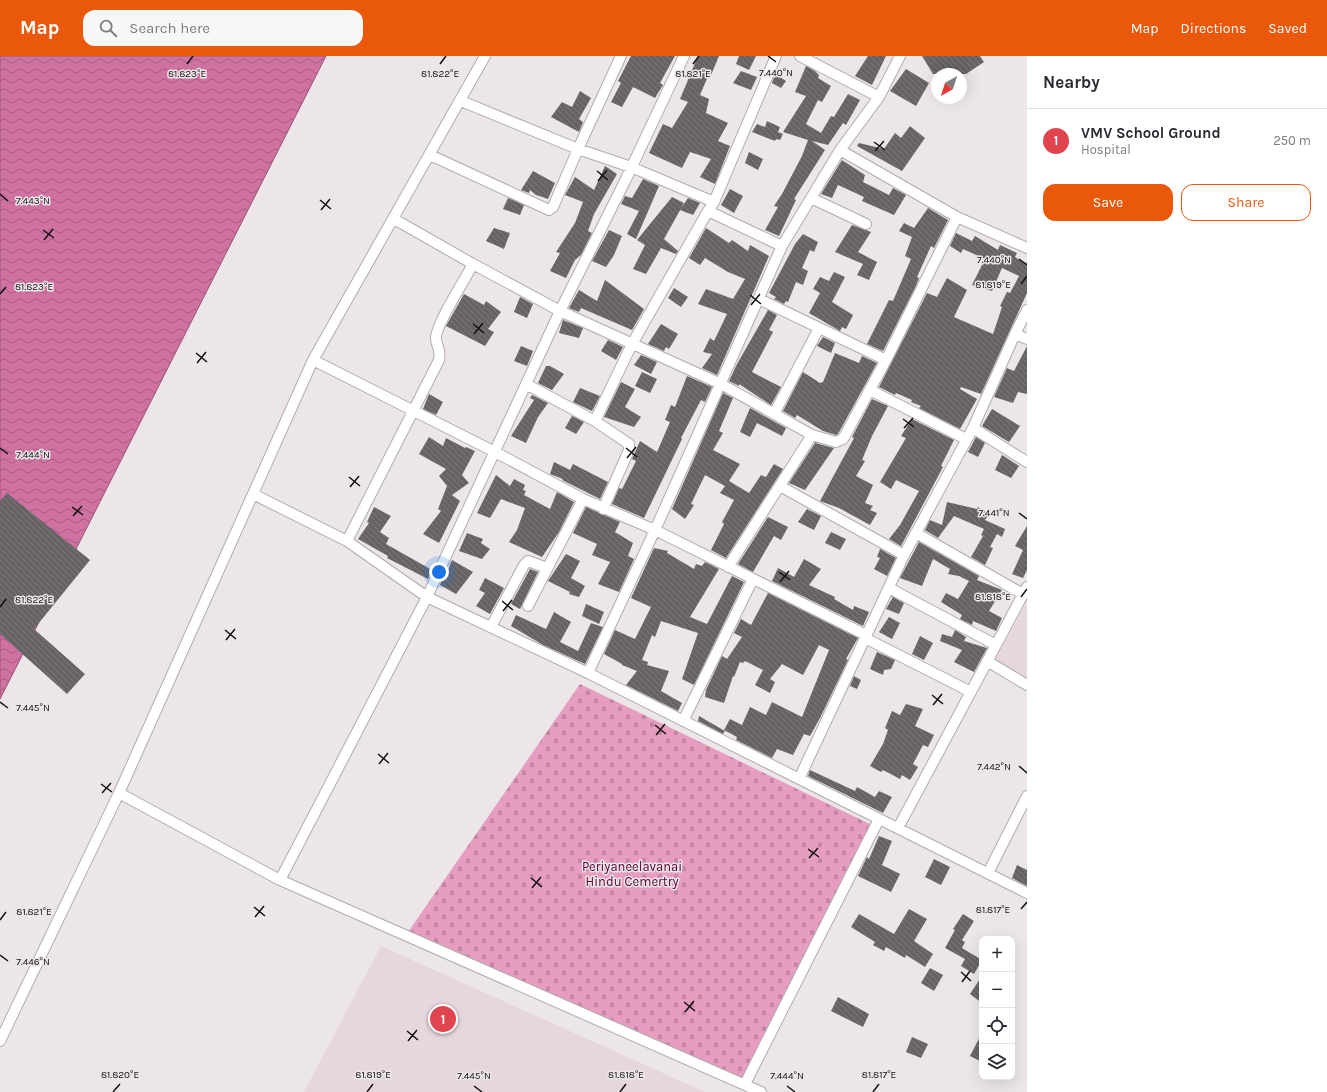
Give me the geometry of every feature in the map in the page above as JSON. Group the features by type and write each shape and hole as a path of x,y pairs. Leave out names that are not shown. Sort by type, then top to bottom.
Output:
{"street":[{"path":"0,1041 119,793 313,360 485,56"},
{"path":"430,155 549,210 553,207 556,201 619,56"},
{"path":"280,880 428,597 560,311 684,56"},
{"path":"595,422 632,344 714,202 776,56"},
{"path":"800,56 879,97"},
{"path":"588,673 655,530 782,246 840,150 879,97 900,56"},
{"path":"460,101 578,150 631,167 714,202"},
{"path":"840,150 958,217 1027,248"},
{"path":"811,198 866,224"},
{"path":"708,211 782,246"},
{"path":"394,219 560,311 721,384 812,435 836,442 843,438 870,390 958,217"},
{"path":"347,541 414,412 439,360 440,349 436,339 439,326 473,264"},
{"path":"759,299 886,360"},
{"path":"799,779 890,588 904,555 972,428 1027,310"},
{"path":"774,414 819,328"},
{"path":"1015,334 1027,340"},
{"path":"313,360 495,452 603,509 655,530 866,636 971,692"},
{"path":"526,384 595,422 629,444 629,450 603,509"},
{"path":"870,390 966,439"},
{"path":"972,428 1027,462"},
{"path":"728,567 812,435"},
{"path":"780,486 904,555"},
{"path":"253,494 347,541 428,597 588,673 683,722 1027,893"},
{"path":"528,606 583,499"},
{"path":"898,828 1025,591 916,533"},
{"path":"491,627 524,565 528,561 547,568"},
{"path":"683,722 753,579"},
{"path":"890,588 996,645"},
{"path":"988,661 1027,685"},
{"path":"119,793 280,880 761,1092"},
{"path":"988,873 1027,796"},
{"path":"745,1084 880,819"}],"shaded area":[{"path":"1027,602 1027,678 995,660"},
{"path":"381,946 705,1092 304,1092"}],"green space":[{"name":"Periyaneelavanai Hindu Cemertry","path":"580,684 876,827 745,1084 406,935"}],"water":[{"path":"0,56 326,56 0,699"}],"building":[{"path":"631,56 675,56 660,83 663,85 655,98 633,87 622,107 611,102 621,83 618,81"},
{"path":"698,56 719,56 700,95 709,99 706,113 728,123 718,141 730,146 715,184 700,177 711,159 690,152 682,168 649,153 663,124 672,128 688,102 680,99"},
{"path":"739,56 756,56 749,70 736,64"},
{"path":"868,56 886,56 872,85 855,76"},
{"path":"922,56 980,56 984,62 967,73 967,68 931,68 931,71"},
{"path":"806,66 819,75 818,78 831,86 822,102 818,100 806,124 821,133 831,116 834,117 848,94 860,100 846,125 843,123 828,145 812,141 825,150 794,199 796,200 779,236 765,230 778,207 774,206 802,156 808,140 783,132 806,96 795,92"},
{"path":"906,69 929,83 916,106 890,91"},
{"path":"741,71 757,77 751,90 733,83"},
{"path":"775,74 786,81 781,88 772,83"},
{"path":"580,91 591,98 579,119 583,122 579,132 551,117 562,102 572,107"},
{"path":"767,121 780,127 778,132 783,134 780,140 776,139 775,141 752,132 757,124 765,127"},
{"path":"910,126 925,138 902,171 857,146 859,143 884,149 895,133 901,138"},
{"path":"749,152 763,159 758,170 745,163"},
{"path":"842,160 865,175 863,182 889,195 893,188 906,195 894,215 862,201 864,197 838,185 832,198 821,194"},
{"path":"605,166 617,174 594,214 588,231 592,233 581,255 575,260 566,278 550,271 560,253 556,252 575,223 583,202 565,195 575,177 594,190"},
{"path":"533,171 555,183 548,199 536,195 530,190 529,193 521,190"},
{"path":"643,179 659,186 636,239 627,234 639,211 621,204 625,196 632,198"},
{"path":"730,189 743,196 734,213 721,205"},
{"path":"672,197 684,203 664,239 678,251 676,254 661,248 646,274 633,269 645,245 637,240"},
{"path":"508,198 524,205 520,215 503,209"},
{"path":"688,198 700,203 693,215 680,210"},
{"path":"928,208 948,220 934,248 931,246 917,277 919,278 915,288 883,351 867,344 889,300 893,301 911,259 905,256 912,237 899,231 904,223 914,228"},
{"path":"852,225 871,232 858,252 877,262 869,280 857,275 863,264 835,252"},
{"path":"494,228 510,233 504,249 486,241"},
{"path":"706,228 729,243 732,240 748,251 750,245 769,256 717,375 702,368 712,354 703,352 710,338 714,341 727,314 698,304 706,289 733,299 745,279 728,272 705,258 700,265 689,258"},
{"path":"609,230 622,236 614,255 606,267 592,261"},
{"path":"956,233 972,241 975,236 998,250 1000,245 1017,253 1015,257 1026,264 1027,262 1027,293 981,394 961,387 960,389 977,399 960,429 919,408 921,406 911,402 912,400 896,393 895,395 879,387 927,293 937,297 947,278 967,290 954,317 993,334 1002,307 1000,306 1007,292 1010,293 1019,276 1002,268 992,291 972,285 985,259 963,249 961,253 950,246"},
{"path":"803,234 818,242 814,252 810,250 802,268 808,271 803,285 796,282 788,302 786,301 784,304 774,299 776,297 769,293 795,244"},
{"path":"834,272 845,277 832,302 853,315 846,329 842,327 840,331 809,313 820,293 813,289 820,277 829,281"},
{"path":"605,280 644,309 632,330 581,308 579,312 569,308 579,290 597,301"},
{"path":"674,288 688,297 681,307 668,298"},
{"path":"464,294 484,305 486,301 501,312 488,329 494,332 485,346 446,326"},
{"path":"520,297 533,304 527,318 514,312"},
{"path":"768,310 777,315 769,330 773,332 752,372 781,387 771,405 739,384 739,386 729,381"},
{"path":"563,320 583,328 579,338 559,333"},
{"path":"661,324 678,334 669,349 666,347 664,351 648,344"},
{"path":"823,337 835,343 831,353 817,346"},
{"path":"608,340 623,347 616,360 601,351"},
{"path":"521,346 533,351 527,366 514,361"},
{"path":"1027,346 1027,394 1018,392 1013,403 994,397 1007,368 1014,371"},
{"path":"835,353 859,363 862,356 877,363 838,434 836,435 823,431 797,415 795,418 783,411 803,372 820,383 823,382"},
{"path":"641,355 657,362 651,374 634,365"},
{"path":"546,366 550,366 564,374 552,390 538,383"},
{"path":"642,372 657,379 650,393 635,386"},
{"path":"687,376 712,387 705,402 701,400 681,438 682,439 644,518 612,504 619,488 622,489 636,461 632,459 640,441 657,452 670,422 665,420 671,405 675,407"},
{"path":"621,382 635,389 625,407 641,417 634,427 604,417"},
{"path":"580,388 600,396 592,411 573,402"},
{"path":"723,393 733,398 719,431 723,433 713,450 740,464 729,481 749,493 761,475 766,477 774,464 783,469 726,558 711,550 724,524 722,522 734,500 720,493 725,486 705,475 691,504 694,505 685,519 672,509"},
{"path":"429,394 443,402 436,415 423,409"},
{"path":"532,395 548,403 538,417 526,443 511,436 534,400 530,398"},
{"path":"872,399 888,406 872,436 862,460 865,461 856,476 873,485 865,503 873,506 870,510 877,513 870,525 839,508 820,501 854,438 852,437"},
{"path":"750,408 786,428 782,436 757,423 750,437 740,432"},
{"path":"992,409 1020,426 1009,442 982,426"},
{"path":"572,416 584,422 576,434 565,428"},
{"path":"912,419 954,440 941,466 943,467 901,546 889,539 900,525 919,491 896,480 891,489 880,482 906,438 901,436"},
{"path":"429,437 443,446 446,438 465,448 466,447 475,451 462,475 469,483 452,495 460,501 439,543 423,534 441,511 438,509 447,486 439,476 446,469 419,454"},
{"path":"976,437 985,443 978,457 968,452"},
{"path":"815,443 834,448 805,490 789,483"},
{"path":"1002,455 1019,466 1011,478 995,470"},
{"path":"554,462 570,470 573,464 608,482 600,499 562,480 563,479 550,474"},
{"path":"496,475 510,486 514,479 525,485 523,490 526,491 524,495 550,509 557,492 574,502 559,532 542,557 509,542 517,530 525,508 501,499 490,518 477,513"},
{"path":"7,493 90,560 34,629 85,674 67,694 0,634 0,501"},
{"path":"947,502 977,509 978,507 989,514 985,520 1005,529 1002,537 997,534 990,547 993,548 985,565 971,557 983,536 981,535 984,529 954,516 938,538 925,530 930,520 942,525"},
{"path":"374,507 391,516 380,532 389,538 386,544 432,570 428,579 387,558 388,556 358,539 369,523 367,522"},
{"path":"586,507 620,522 615,532 633,543 628,556 634,559 619,592 598,584 610,562 592,555 597,544 573,533"},
{"path":"807,509 821,516 814,530 798,522"},
{"path":"768,517 788,527 781,540 774,536 753,572 738,564"},
{"path":"1027,526 1027,570 1023,578 1012,574 1023,550 1015,546"},
{"path":"831,532 846,539 840,550 825,543"},
{"path":"467,533 483,539 481,543 490,549 482,559 459,551"},
{"path":"919,542 979,576 977,580 1002,590 989,611 1002,618 996,631 973,621 972,625 960,619 962,615 941,602 946,593 958,599 969,581 959,576 948,574 950,569 933,559 922,586 900,578"},
{"path":"654,548 668,551 667,553 694,569 696,564 702,566 705,562 719,569 690,617 707,624 732,576 744,582 694,685 682,679 698,633 661,621 655,637 652,635 642,660 648,662 647,665 669,671 661,691 682,703 678,711 626,685 637,671 622,665 604,654 615,630 635,639 651,607 631,598"},
{"path":"880,549 896,558 887,576 874,569 880,558 877,557"},
{"path":"566,554 580,561 571,578 585,586 579,597 569,594 570,592 548,581"},
{"path":"804,559 821,569 809,585 835,597 834,599 853,610 854,606 869,612 863,626 772,581 778,568 794,577"},
{"path":"452,560 473,572 456,594 440,585 443,577 445,578"},
{"path":"530,569 538,572 520,609 511,604"},
{"path":"485,578 504,588 490,614 476,606 485,593 479,590"},
{"path":"768,593 858,638 846,659 848,660 810,736 804,734 793,755 777,749 772,758 736,740 737,737 724,730 730,719 742,725 750,707 766,715 772,702 802,717 829,650 819,645 803,675 782,664 770,679 775,682 770,693 755,685 763,670 745,661 743,663 740,662 734,677 733,676 724,703 705,697 706,690 722,656 727,659 742,637 734,633 741,619 751,625"},
{"path":"893,597 904,603 899,614 886,609"},
{"path":"586,604 604,612 599,624 582,616"},
{"path":"554,612 571,622 560,642 578,651 591,623 603,627 585,664 543,645 511,626 516,615 546,629"},
{"path":"889,617 900,623 892,639 879,632"},
{"path":"955,630 966,637 964,641 987,648 974,672 954,662 962,650 940,641 942,634 952,637"},
{"path":"920,636 933,643 924,660 912,654"},
{"path":"877,652 895,660 891,669 884,670 883,675 870,669"},
{"path":"854,676 861,680 857,689 850,686"},
{"path":"906,704 923,709 915,726 934,735 928,747 923,745 913,764 918,767 910,780 902,775 900,779 883,770 881,772 870,766 883,744 888,730 885,728 892,711 900,715"},
{"path":"699,716 725,731 723,734 698,721"},
{"path":"810,770 855,791 857,787 875,797 879,791 892,797 883,813 808,776"},
{"path":"879,836 892,841 882,865 900,874 891,892 858,876 867,857 869,859"},
{"path":"934,859 950,867 941,885 925,877"},
{"path":"1017,865 1027,870 1027,886 1012,878"},
{"path":"909,909 927,919 914,941 933,954 925,967 906,955 905,958 886,947 884,951 873,945 875,942 851,927 859,914 894,934"},
{"path":"963,914 974,921 962,940 965,942 962,948 979,958 979,965 974,974 961,966 965,959 945,948 955,930 953,929"},
{"path":"930,968 943,975 934,991 921,983"},
{"path":"979,980 979,1001 970,994"},
{"path":"838,997 869,1014 863,1027 831,1011"},
{"path":"912,1037 928,1044 921,1058 906,1052"},
{"path":"979,1039 979,1060 970,1056"}],"place":[{"name":"VMV School Ground","path":"443,1019"}]}
